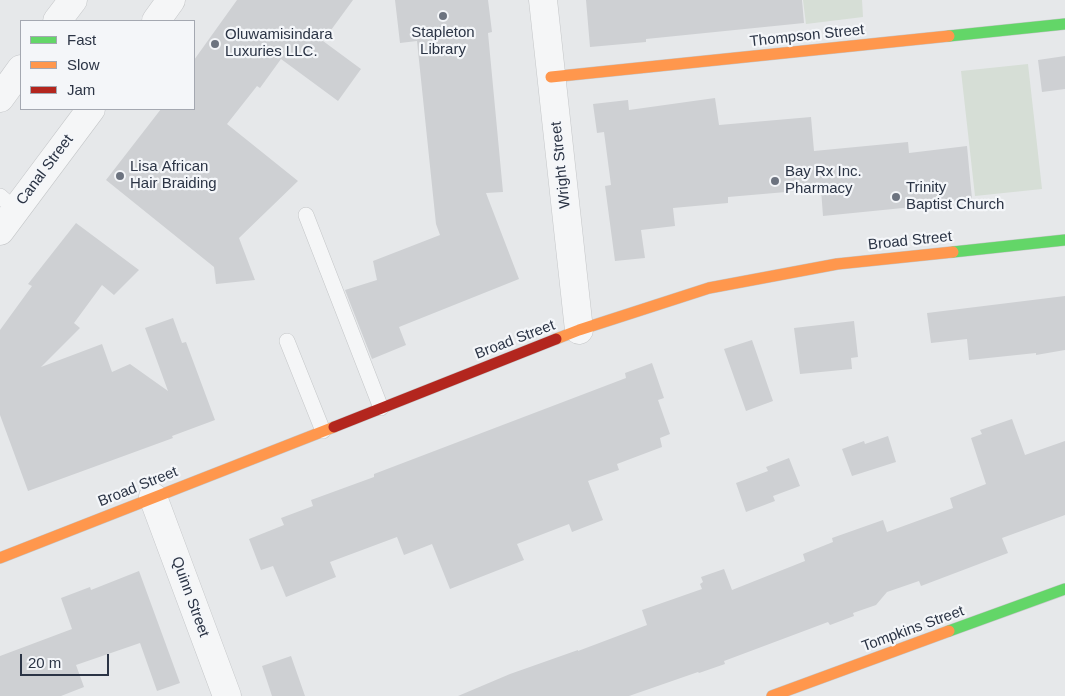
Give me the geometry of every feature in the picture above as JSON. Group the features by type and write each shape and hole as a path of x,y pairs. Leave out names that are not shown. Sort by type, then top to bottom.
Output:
{"street":[{"path":"58,20 73,0"},
{"path":"157,20 171,0"},
{"name":"Wright Street","path":"543,0 579,330"},
{"name":"Thompson Street","path":"552,77 1065,24"},
{"path":"0,98 20,70"},
{"name":"Canal Street","path":"0,231 8,203 90,110"},
{"name":"Broad Street","path":"0,558 579,330 710,288 847,263 1065,240"},
{"name":"Quinn Street","path":"153,497 227,696"},
{"name":"Tompkins Street","path":"772,696 1065,589"}],"lane":[{"path":"306,215 381,408"},
{"path":"287,341 322,431"}],"shaded area":[{"path":"803,0 862,0 863,17 806,24"},
{"path":"1028,64 1042,189 975,196 961,71"}],"building":[{"path":"237,0 353,0 323,41 361,69 338,101 281,59 260,88 257,86 227,124 298,181 239,238 255,280 216,284 214,267 106,180 160,110 195,110 195,59"},
{"path":"395,0 488,0 492,32 488,33 503,192 486,193 519,279 399,327 406,345 372,359 345,290 377,280 373,261 440,235 436,224 417,41 400,43"},
{"path":"586,0 802,0 804,23 646,39 646,42 590,47"},
{"path":"1065,56 1065,89 1042,92 1038,60"},
{"path":"715,98 719,125 811,117 814,151 908,142 909,153 967,146 972,199 823,216 821,189 728,197 728,203 673,208 675,226 641,230 645,258 615,261 605,186 611,185 604,132 597,133 593,104 628,100 629,110"},
{"path":"76,223 139,270 114,295 102,285 74,323 80,328 41,367 102,344 112,372 130,364 168,391 145,328 173,318 182,343 186,342 215,420 172,436 173,438 28,491 0,415 0,330 32,286 28,284"},
{"path":"1065,296 1065,350 1036,355 1036,353 969,360 967,339 931,343 927,313"},
{"path":"854,321 858,357 851,358 852,369 800,374 794,328"},
{"path":"752,340 773,401 746,411 724,349"},
{"path":"652,363 664,398 658,400 670,434 660,438 662,447 617,464 619,470 588,481 603,520 572,532 569,524 517,544 524,560 450,589 432,544 404,555 397,537 330,562 336,577 286,597 273,566 261,570 249,539 284,525 281,518 313,506 311,500 626,378 625,373"},
{"path":"1012,419 1025,455 1065,441 1065,515 1002,538 1008,553 921,586 919,581 887,592 876,605 853,613 854,616 830,625 828,622 724,661 725,664 629,696 458,696 510,674 647,625 642,610 702,589 700,584 703,582 701,577 724,569 732,590 805,561 803,554 833,542 832,538 883,520 887,532 953,508 950,498 986,484 971,438 982,434 980,430"},
{"path":"888,436 896,462 852,476 842,449 864,441 865,444"},
{"path":"789,458 800,486 773,496 775,501 746,512 736,483 768,471 766,467"},
{"path":"139,571 180,683 157,691 140,643 76,665 84,687 61,696 0,696 0,656 72,629 61,598 90,587 91,590"},
{"path":"291,656 305,696 272,696 262,666"}],"traffic: fast":[{"path":"949,36 1065,24"},
{"path":"953,252 1065,240"},
{"path":"949,631 1065,589"}],"traffic: slow":[{"path":"551,77 949,36"},
{"path":"556,339 709,288 837,264 953,252"},
{"path":"0,558 334,427"},
{"path":"772,696 949,631"}],"traffic: jam":[{"path":"334,427 556,339"}],"place":[{"name":"Stapleton Library","path":"443,16"},
{"name":"Oluwamisindara Luxuries LLC.","path":"215,44"},
{"name":"Lisa African Hair Braiding","path":"120,176"},
{"name":"Bay Rx Inc. Pharmacy","path":"775,181"},
{"name":"Trinity Baptist Church","path":"896,197"}]}
